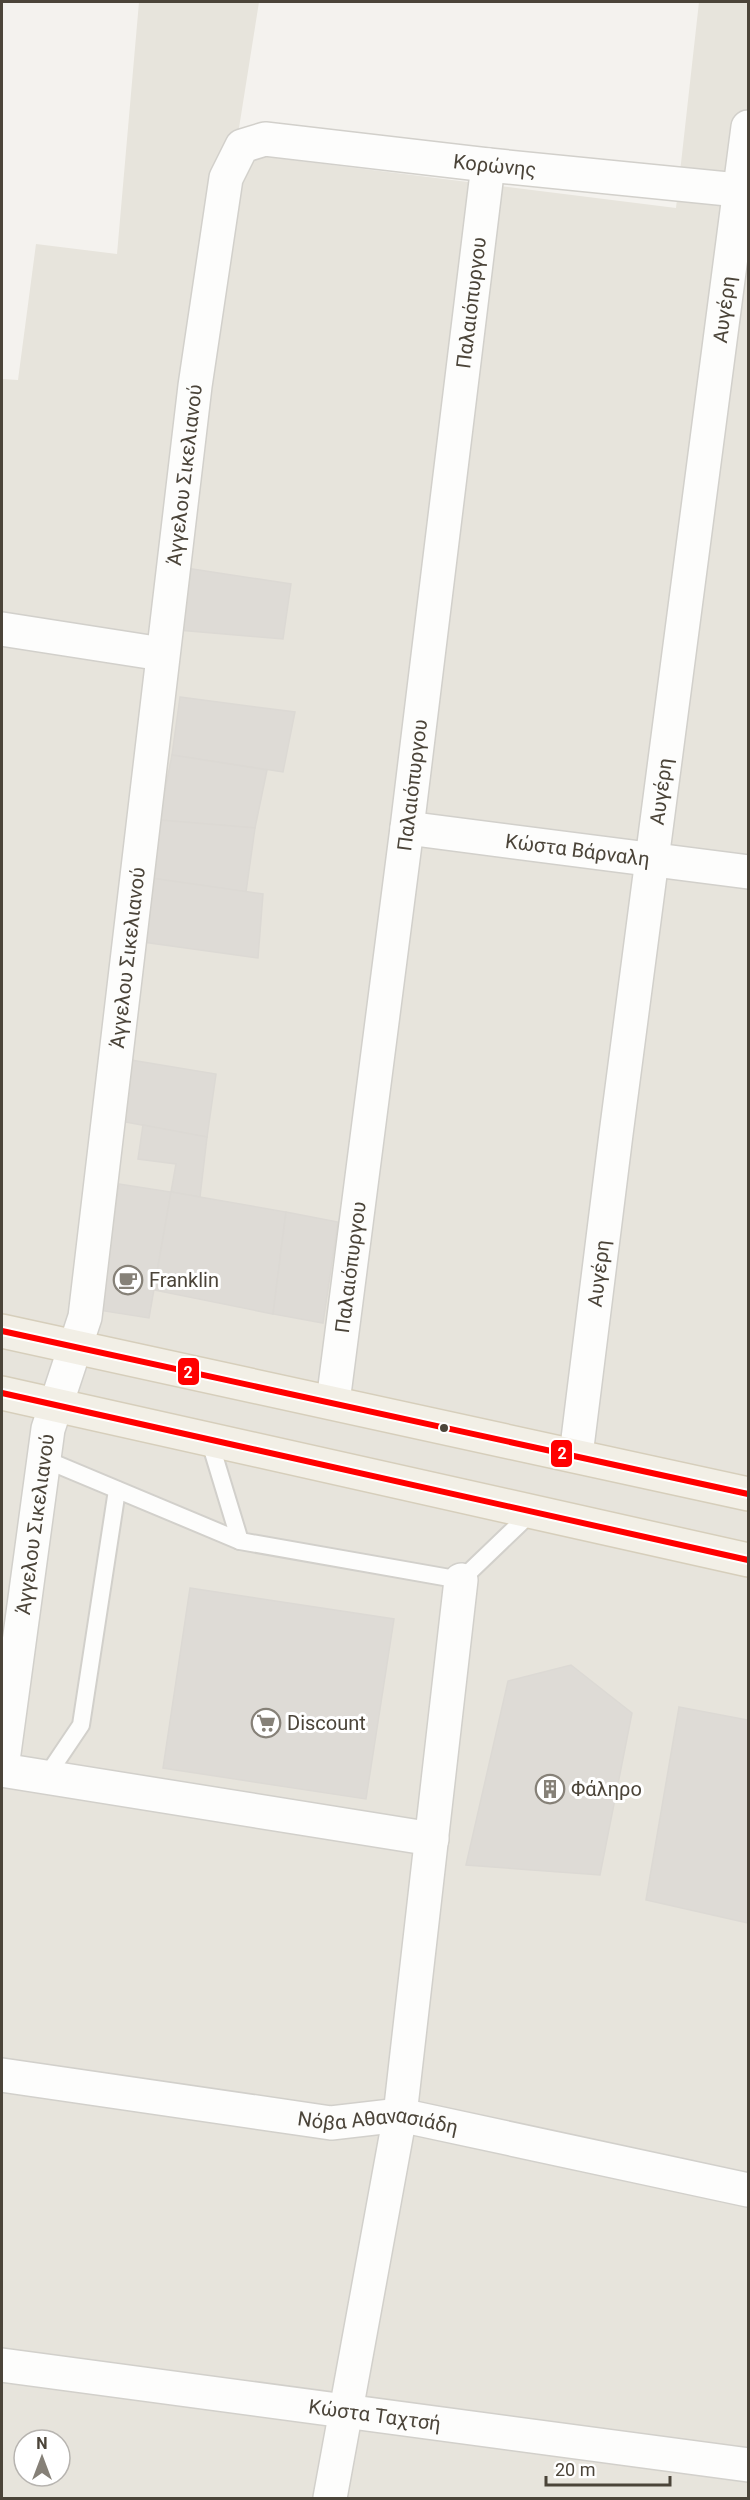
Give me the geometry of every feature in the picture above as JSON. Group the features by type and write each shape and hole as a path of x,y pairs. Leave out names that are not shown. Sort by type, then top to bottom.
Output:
{"main road":[{"path":"2,1331 748,1494"},
{"path":"2,1393 748,1560"}],"street":[{"name":"Αυγέρη","path":"576,1455 616,1134 744,190 748,127"},
{"name":"Κορώνης","path":"242,146 265,139 488,165 744,190"},
{"name":"Άγγελου Σικελιανού","path":"2,1769 44,1459 54,1405 85,1317 195,386 226,178 242,146"},
{"name":"Παλαιόπυργου","path":"333,1402 407,828 488,165"},
{"path":"2,629 162,654"},
{"name":"Κώστα Βάρναλη","path":"407,828 748,872"},
{"path":"330,2499 400,2115 461,1580"},
{"path":"2,1769 432,1839"},
{"name":"Νόβα Αθανασιάδη","path":"2,2075 331,2123 400,2115 748,2190"},
{"name":"Κώστα Ταχτσή","path":"2,2365 748,2465"}],"lane":[{"path":"209,1439 240,1541"},
{"path":"44,1459 240,1541 461,1580 533,1511"},
{"path":"46,1777 81,1725 117,1490"}],"shaded area":[{"path":"139,2 259,2 235,153 676,208 699,2 748,2 748,2498 2,2498 2,379 18,380 36,244 117,254"}],"building":[{"path":"186,568 291,584 283,639 178,630"},
{"path":"180,697 295,712 283,772 172,755"},
{"path":"172,755 267,770 255,828 159,820"},
{"path":"159,820 255,828 246,892 151,878"},
{"path":"151,878 263,894 258,958 143,942"},
{"path":"131,1060 216,1074 207,1137 125,1122"},
{"path":"143,1125 207,1137 200,1197 171,1192 176,1164 138,1159"},
{"path":"119,1184 171,1192 149,1318 98,1310"},
{"path":"171,1192 286,1212 273,1314 154,1290"},
{"path":"286,1212 338,1222 323,1323 273,1314"},
{"path":"190,1588 394,1619 366,1799 163,1768"},
{"name":"Φάληρο","path":"571,1665 632,1713 600,1875 466,1865 508,1681"},
{"path":"679,1707 748,1720 748,1923 646,1900"}],"transit line":[{"name":"2","path":"2,1331 748,1494"},
{"name":"2","path":"2,1393 748,1560"}],"place":[{"name":"Franklin","path":"128,1280"},
{"name":"Discount","path":"266,1723"},
{"name":"Φάληρο","path":"550,1789"}]}
